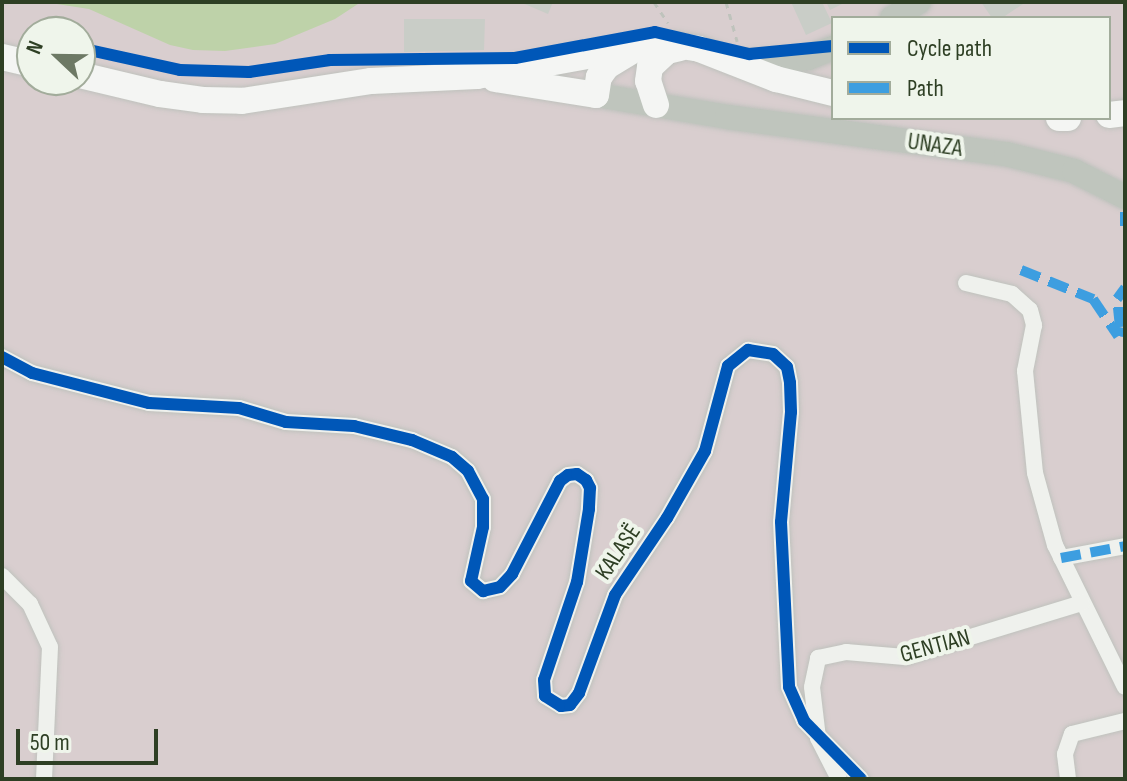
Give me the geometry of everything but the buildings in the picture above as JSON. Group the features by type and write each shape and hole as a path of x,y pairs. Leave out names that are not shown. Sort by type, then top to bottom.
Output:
{"main road":[{"path":"895,16 919,2"},
{"path":"656,105 648,81 650,67 667,51 676,36"},
{"path":"96,79 160,94 242,101 371,81 477,76 651,38 676,36 738,53 808,58 831,49"},
{"path":"477,76 596,95 599,77 607,66 651,38"},
{"path":"738,53 791,83 831,93"},
{"name":"UNAZA","path":"596,95 1006,154 1074,171 1125,197"}],"street":[{"path":"966,283 1012,294 1030,310 1034,325 1025,371 1031,452 1061,558 1125,687"},
{"name":"KALASË","path":"2,357 32,373 139,401 239,408 286,422 354,426 412,440 452,457 468,471 483,499 483,527 471,581 483,591 500,587 512,574 560,481 568,475 577,474 586,480 590,488 589,509 577,582 544,680 545,696 552,703 570,705 587,676 615,595 667,518 705,451 728,366 748,350 764,350 780,359 789,374 791,412 781,522 789,687 793,704 818,738 861,779"},
{"path":"1061,558 1125,546"},
{"path":"2,576 30,604 50,647 44,779"},
{"name":"GENTIAN","path":"818,738 812,687 818,658 846,652 905,657 1082,603"},
{"path":"1068,779 1065,754 1072,734 1125,721"},
{"path":"818,738 839,779"}],"path":[{"path":"651,38 676,36 654,2"},
{"path":"726,2 738,53"}],"shaded area":[{"path":"2,2 1125,2 1125,779 2,779"},
{"path":"44,2 361,2 335,19 275,44 225,51 193,50 170,45 89,9"}],"marked path":[{"path":"1125,212 1125,226"},
{"path":"1021,270 1093,299 1118,336 1117,299 1125,288"},
{"path":"1061,558 1125,546"}],"cycle path":[{"path":"96,52 180,70 249,72 330,60 515,58 655,32 749,54 831,46"},
{"path":"2,357 32,373 149,403 239,408 286,422 354,426 412,440 452,457 468,471 483,499 483,527 471,581 483,591 500,587 512,574 560,481 568,475 577,474 586,480 590,488 589,509 577,582 544,680 545,696 561,706 570,705 579,693 615,595 667,518 705,451 728,366 748,350 773,354 787,367 790,383 791,412 781,522 789,687 804,721 861,779"}]}
